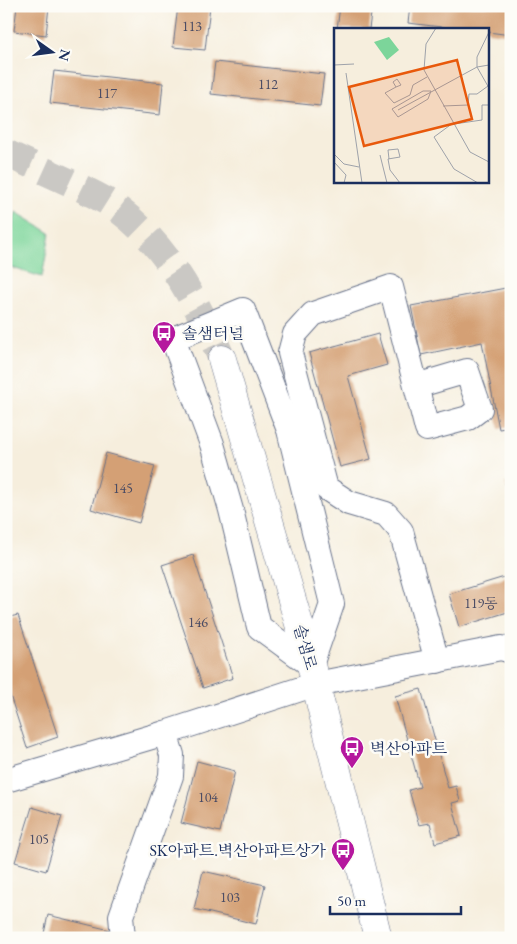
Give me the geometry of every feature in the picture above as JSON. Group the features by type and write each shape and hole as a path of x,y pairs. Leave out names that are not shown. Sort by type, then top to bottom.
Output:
{"main road":[{"name":"솔샘로","path":"222,359 314,674 378,938"}],"street":[{"path":"416,386 391,288 313,314 294,334 290,353 326,488 350,503 386,514 402,531 437,661"},
{"path":"243,310 290,430 332,604 314,674 259,628 212,444 173,339 243,310"},
{"path":"7,778 165,733 314,674 437,661 500,648 511,651"},
{"path":"123,938 121,916 170,776 172,755 165,733"}],"green space":[{"path":"16,212 50,233 42,277 6,266 6,255"}],"building":[{"path":"17,6 49,6 46,35 14,31"},
{"path":"178,6 210,6 205,50 173,47"},
{"path":"340,6 372,6 369,28 337,28"},
{"path":"410,6 511,6 511,35 490,32 490,28 450,28 408,23"},
{"path":"6,46 10,47 7,72 6,72"},
{"path":"215,62 324,74 320,106 211,94"},
{"path":"54,71 163,83 160,115 50,103"},
{"path":"511,287 511,427 499,429 482,342 421,355 411,306"},
{"path":"378,334 387,365 348,376 371,459 340,467 309,353"},
{"path":"106,453 155,466 139,523 91,509"},
{"path":"511,481 511,500 510,500 505,483"},
{"path":"193,555 233,678 203,688 162,565"},
{"path":"511,575 511,611 459,627 449,594"},
{"path":"18,615 58,737 27,748 6,683 6,618"},
{"path":"421,689 448,788 456,786 460,801 452,803 461,836 435,843 430,823 419,825 409,790 420,787 395,696"},
{"path":"197,761 235,771 220,832 181,823"},
{"path":"32,807 62,816 46,871 15,862"},
{"path":"203,871 265,885 256,924 194,909"},
{"path":"48,915 110,930 108,938 43,938"}],"tunnel":[{"path":"6,153 106,201 126,215 144,232 189,292 222,359"}],"place":[{"name":"솔샘터널","path":"164,354"},
{"name":"벽산아파트","path":"352,769"},
{"name":"SK아파트.벽산아파트상가","path":"343,871"}]}
